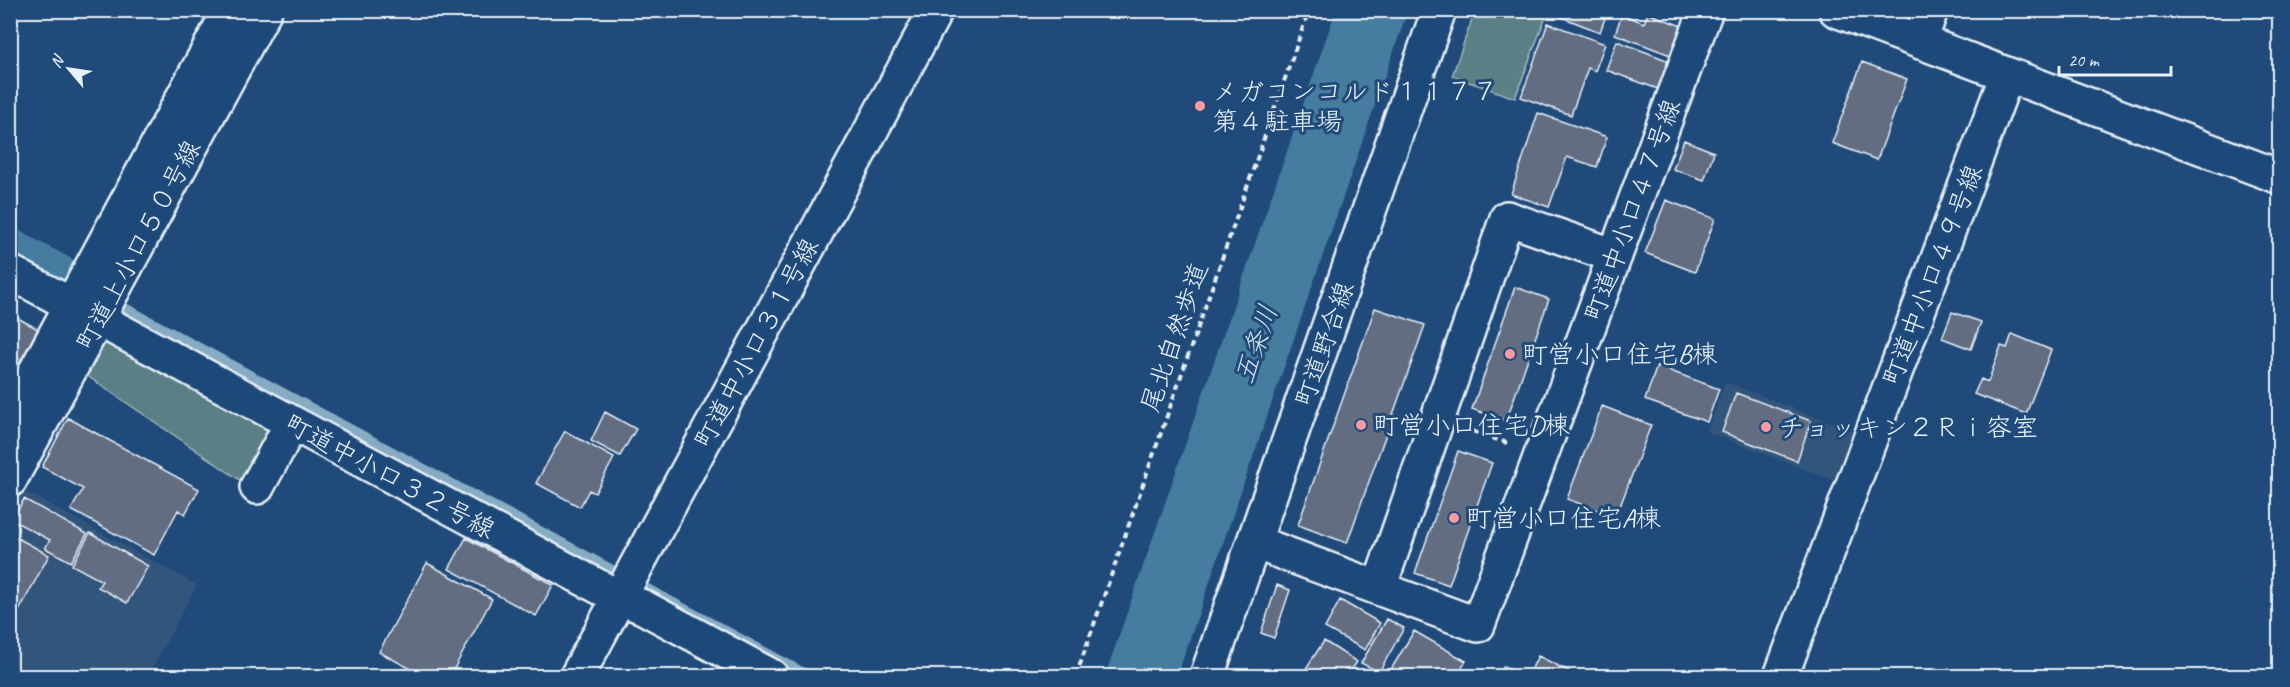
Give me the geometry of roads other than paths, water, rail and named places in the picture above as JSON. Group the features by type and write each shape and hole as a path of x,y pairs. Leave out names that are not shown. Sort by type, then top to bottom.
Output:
{"street":[{"path":"10,418 84,312 227,21 265,10"},
{"name":"町道中小口３１号線","path":"577,676 936,10"},
{"name":"町道野合線","path":"1207,676 1439,10"},
{"name":"町道中小口４７号線","path":"1254,542 1478,625 1706,10"},
{"path":"1836,10 2280,177"},
{"path":"1920,42 1931,10"},
{"name":"町道中小口４９号線","path":"1783,676 2007,75"},
{"path":"1378,588 1507,218 1615,256"},
{"name":"町道中小口３２号線","path":"10,273 771,676"},
{"name":"町道上小口５０号線","path":"10,480 84,312"},
{"path":"257,487 292,423"}],"waterway":[{"name":"五条川","path":"1141,676 1372,10"},
{"path":"10,248 96,294"},
{"path":"108,300 807,676"}],"place":[{"name":"メガコンコルド１１７７ 第４駐車場","path":"1200,106"},
{"name":"町営小口住宅B棟","path":"1510,354"},
{"name":"町営小口住宅D棟","path":"1361,425"},
{"name":"チョッキン２Ｒｉ容室","path":"1766,427"},
{"name":"町営小口住宅A棟","path":"1454,518"}]}
